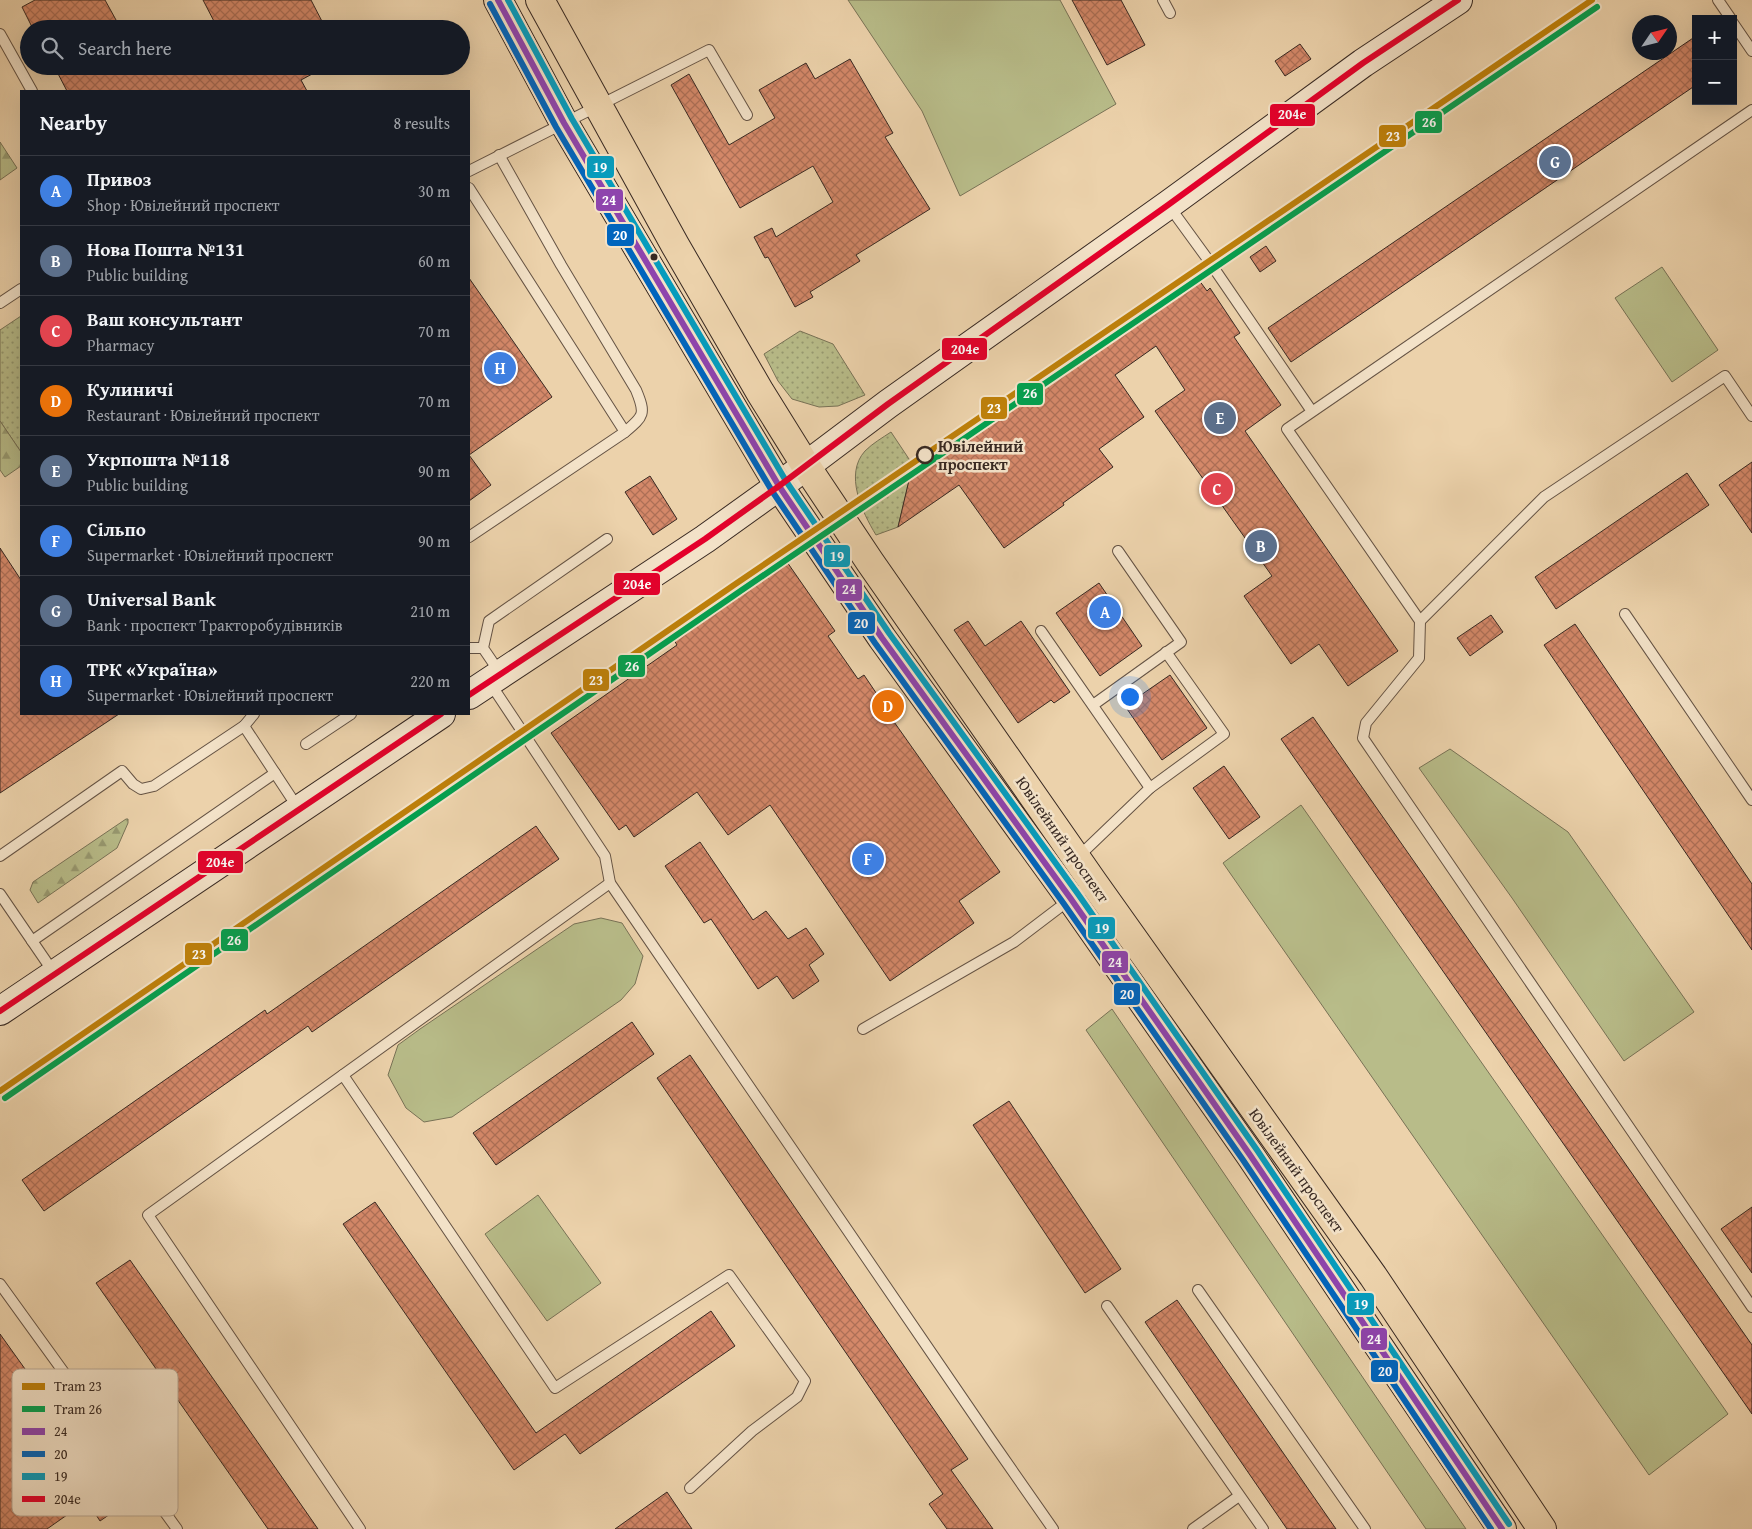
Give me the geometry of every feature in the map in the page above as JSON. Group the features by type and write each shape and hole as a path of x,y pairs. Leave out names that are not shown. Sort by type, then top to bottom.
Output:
{"main road":[{"name":"Ювілейний проспект","path":"498,0 564,123 779,486 882,638 1071,899 1250,1155 1502,1529"},
{"name":"Ювілейний проспект","path":"540,0 675,245 760,392 806,466 870,562 1076,859 1373,1276 1542,1529"},
{"path":"486,684 681,556 779,486 888,404 1168,205 1363,63 1458,0"},
{"path":"0,1011 440,715"},
{"path":"1484,1501 1510,1482"}],"lane":[{"path":"1162,0 1170,13"},
{"path":"1718,0 1727,15"},
{"path":"1737,29 1752,51"},
{"path":"0,34 20,70"},
{"path":"470,170 709,50 747,115"},
{"path":"23,75 31,90"},
{"path":"1752,110 1287,428 1420,621 1420,658 1366,723 1363,738 1752,1307"},
{"path":"470,537 625,432 641,416 643,406 636,390 499,155"},
{"path":"470,190 625,432"},
{"path":"1168,205 1311,410"},
{"path":"0,303 20,290"},
{"path":"1420,621 1544,497 1725,376 1752,416"},
{"path":"608,539 489,621 483,648 486,684 605,856 610,883 990,1440 1054,1529"},
{"path":"1093,705 1181,642 1118,551"},
{"path":"1625,614 1752,800"},
{"path":"1041,631 1150,788"},
{"path":"470,648 483,648"},
{"path":"1076,859 1150,788 1224,734 1166,652"},
{"path":"0,856 122,771 133,784 141,789 154,786 244,726 253,715"},
{"path":"306,744 350,715"},
{"path":"244,726 299,810"},
{"path":"32,940 276,773"},
{"path":"863,1029 1014,942 1093,882"},
{"path":"360,1529 148,1214 610,883"},
{"path":"0,894 55,974"},
{"path":"343,1075 555,1388 729,1275 805,1381 798,1397 752,1431 690,1488"},
{"path":"0,1284 61,1369"},
{"path":"1198,1290 1366,1529"},
{"path":"1107,1306 1263,1529"},
{"path":"1193,1529 1239,1496"},
{"path":"168,1516 177,1529"}],"green space":[{"path":"848,0 1060,0 1116,104 960,196 922,111"},
{"path":"0,142 17,168 0,180"},
{"path":"1662,267 1718,350 1672,382 1615,298"},
{"path":"20,317 20,451 0,421 0,330"},
{"path":"800,331 833,344 865,395 838,406 819,407 792,399 778,381 764,354"},
{"path":"0,421 20,451 20,467 5,477 0,470"},
{"path":"891,432 913,465 898,527 876,535 865,515 857,493 856,471 859,460 865,451"},
{"path":"1450,749 1568,832 1694,1012 1624,1061 1512,898 1419,768"},
{"path":"1301,805 1728,1414 1649,1475 1223,863"},
{"path":"128,819 128,823 117,848 38,903 30,890 33,882"},
{"path":"601,918 622,923 643,956 635,984 621,1000 452,1117 424,1122 406,1108 388,1075 398,1045 574,924"},
{"path":"1112,1009 1466,1529 1426,1529 1086,1030"},
{"path":"538,1195 601,1283 547,1321 485,1234"}],"building":[{"path":"35,0 105,0 116,20 28,20 22,7"},
{"path":"203,0 311,0 321,20 213,20"},
{"path":"1072,0 1121,0 1145,45 1107,65"},
{"path":"1692,39 1692,88 1291,362 1268,328 1661,60 1677,60 1677,49"},
{"path":"1300,44 1311,59 1285,76 1275,61"},
{"path":"850,59 893,133 885,137 930,209 856,255 860,261 810,292 813,297 795,307 768,257 765,258 754,237 772,228 776,237 833,202 813,166 740,208 671,85 689,74 729,145 775,118 759,90 806,63 815,79"},
{"path":"59,75 310,75 301,80 306,90 66,90"},
{"path":"1266,246 1276,261 1260,272 1250,257"},
{"path":"1196,276 1207,291 1210,288 1240,333 1234,337 1281,405 1245,431 1398,651 1348,686 1319,644 1291,664 1244,596 1272,576 1155,411 1185,390 1156,346 1115,375 1144,417 1099,449 1113,467 1004,548 959,485 898,527 910,476"},
{"path":"470,279 552,397 470,454"},
{"path":"470,456 491,485 470,500"},
{"path":"1752,462 1752,533 1719,485"},
{"path":"1687,473 1709,505 1556,609 1535,577"},
{"path":"650,476 677,519 653,535 625,492"},
{"path":"0,548 20,578 20,715 117,715 0,793"},
{"path":"787,562 835,631 828,636 858,679 864,675 892,719 1000,872 959,901 974,923 890,981 770,805 728,835 697,792 634,837 626,825 619,830 551,733 677,645 674,640"},
{"path":"1099,583 1142,646 1100,676 1056,613"},
{"path":"1491,615 1503,632 1470,656 1457,638"},
{"path":"968,621 985,646 1021,621 1070,692 1054,703 1051,700 1018,723 954,630"},
{"path":"1575,624 1752,884 1752,950 1544,645"},
{"path":"1170,675 1207,728 1162,760 1125,706"},
{"path":"1313,717 1752,1345 1752,1414 1281,739"},
{"path":"1224,766 1260,817 1229,839 1193,788"},
{"path":"536,826 559,859 312,1032 308,1026 44,1211 22,1180 265,1010 267,1014"},
{"path":"700,842 753,920 766,911 788,939 806,928 824,954 809,965 819,981 793,999 777,976 758,989 711,919 704,923 665,866"},
{"path":"632,1022 654,1054 496,1165 473,1133"},
{"path":"690,1055 968,1459 951,1470 993,1529 947,1529 929,1504 943,1494 657,1078"},
{"path":"1009,1101 1121,1269 1085,1293 973,1125"},
{"path":"375,1202 536,1433 711,1311 735,1346 580,1454 565,1434 514,1470 343,1224"},
{"path":"1752,1207 1752,1273 1721,1229"},
{"path":"130,1260 318,1529 268,1529 178,1400 178,1369 156,1369 96,1283"},
{"path":"1177,1300 1336,1529 1287,1529 1145,1322"},
{"path":"0,1334 25,1369 12,1369 12,1516 66,1516 47,1529 0,1529"},
{"path":"667,1492 692,1529 615,1529"},
{"path":"97,1516 107,1516 100,1521"}],"tram line":[{"name":"23","path":"0,1091 734,585 1592,0"},
{"name":"26","path":"5,1098 739,592 1597,7"}],"transit line":[{"name":"24","path":"498,0 564,123 779,486 882,638 1071,899 1250,1155 1502,1529"},
{"name":"19","path":"508,0 572,119 786,481 889,633 1078,894 1257,1150 1509,1524"},
{"name":"204е","path":"470,694 705,539 888,404 1168,205 1363,63 1458,0"},
{"name":"20","path":"490,4 556,127 772,491 875,643 1064,904 1243,1160 1491,1529"},
{"name":"204е","path":"0,1011 440,715"}],"place":[{"name":"Universal Bank","path":"1555,162"},
{"name":"ТРК «Україна»","path":"500,368"},
{"name":"Укрпошта №118","path":"1220,418"},
{"name":"Ювілейний проспект","path":"925,455"},
{"name":"Ваш консультант","path":"1217,489"},
{"name":"Нова Пошта №131","path":"1261,546"},
{"name":"Привоз","path":"1105,612"},
{"name":"Кулиничі","path":"888,706"},
{"name":"Сільпо","path":"868,859"}]}
